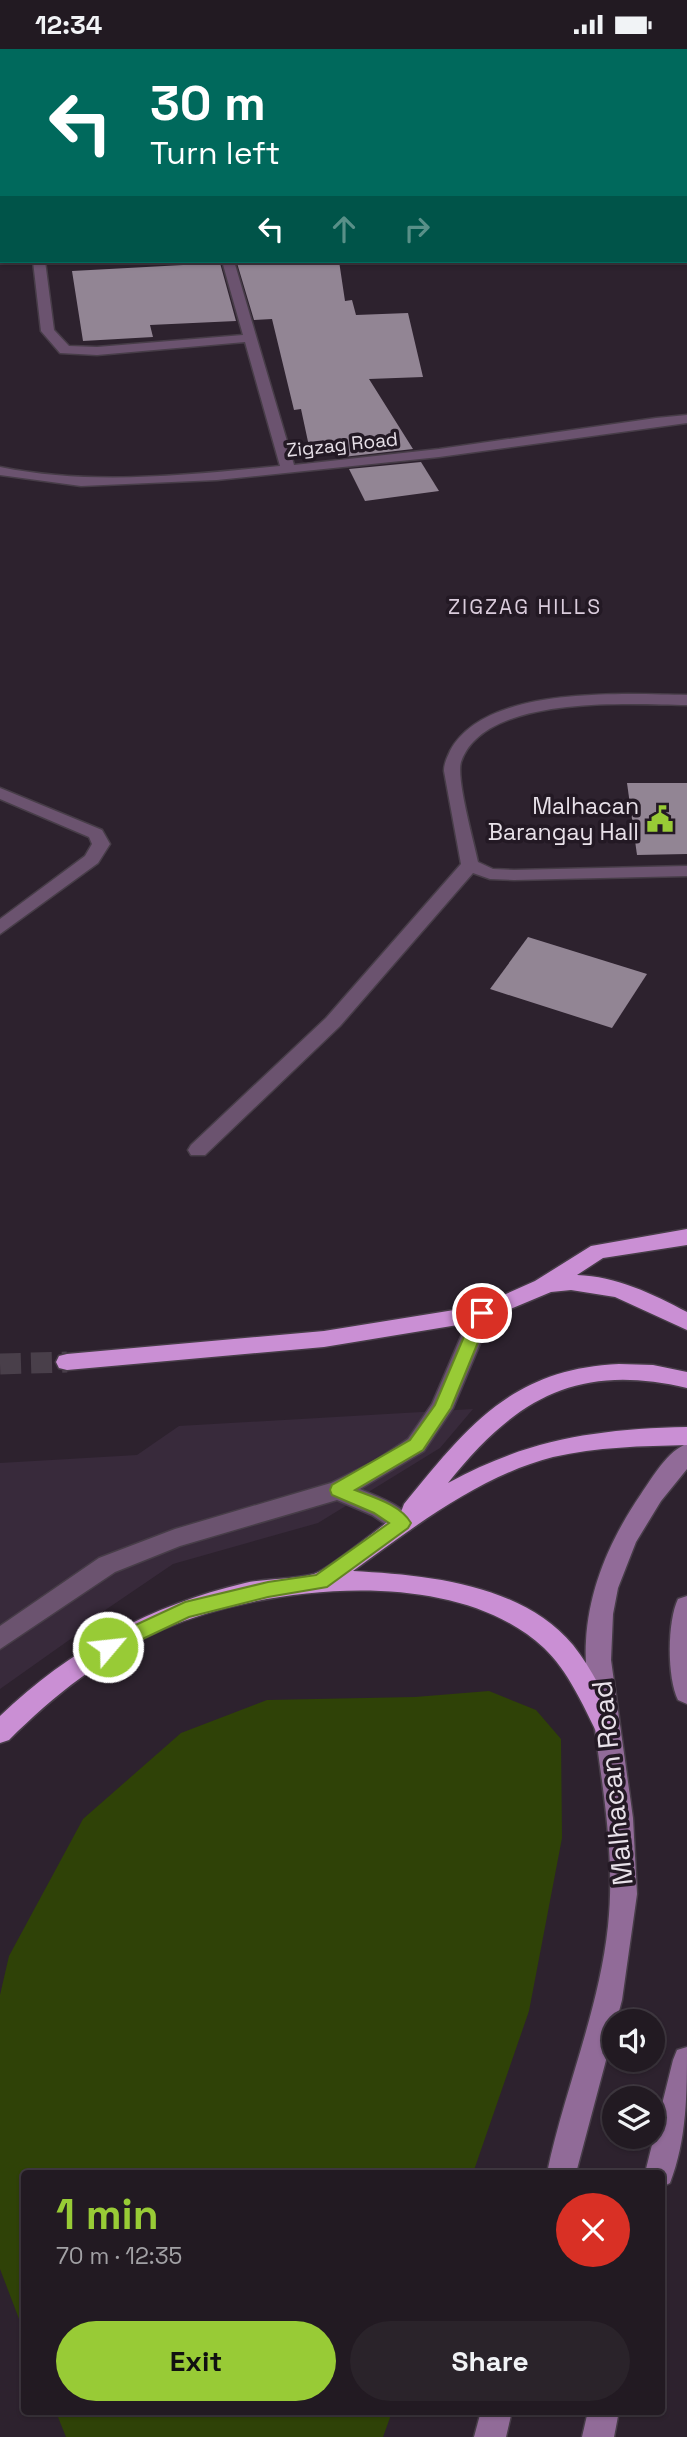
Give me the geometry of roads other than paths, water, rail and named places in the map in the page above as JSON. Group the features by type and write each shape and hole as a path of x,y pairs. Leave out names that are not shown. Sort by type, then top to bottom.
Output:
{"highway":[{"path":"67,1362 324,1339 482,1313 543,1287 598,1251 687,1237"},
{"path":"543,1287 575,1280 632,1296 687,1322"},
{"path":"402,1523 479,1430 517,1397 534,1388 578,1375 611,1372 668,1375 687,1380"},
{"path":"321,1582 402,1523 474,1481 535,1454 593,1441 687,1436"},
{"path":"0,1732 79,1664 155,1622 225,1599 321,1582 427,1587 481,1600 517,1616 545,1634 572,1662 606,1725"}],"main road":[{"name":"Malhacan Road","path":"562,2170 600,2029 620,1936 624,1855 597,1644 605,1589 613,1564 643,1508 687,1453"},
{"path":"686,1619 682,1649 687,1693"},
{"path":"661,2170 687,2060"},
{"path":"490,2437 496,2415"},
{"path":"598,2437 603,2415"}],"street":[{"path":"39,263 48,331 65,350 97,351 251,338"},
{"path":"229,263 288,470"},
{"name":"Zigzag Road","path":"0,471 23,477 118,484 288,470 440,453 616,425 687,419"},
{"path":"470,865 452,765 467,735 509,713 567,703 687,699"},
{"path":"0,793 96,834 101,844 92,859 0,928"},
{"path":"470,865 490,874 514,875 687,871"},
{"path":"198,1150 333,1022 470,865"},
{"path":"0,1639 107,1565 176,1538 338,1490 383,1467 416,1445 442,1408 482,1313"},
{"path":"338,1490 380,1508 402,1523"}],"tunnel":[{"path":"0,1364 67,1362"}],"place":[{"name":"Malhacan Barangay Hall","path":"660,819"}],"district":[{"name":"ZIGZAG HILLS","path":"525,607"}]}
